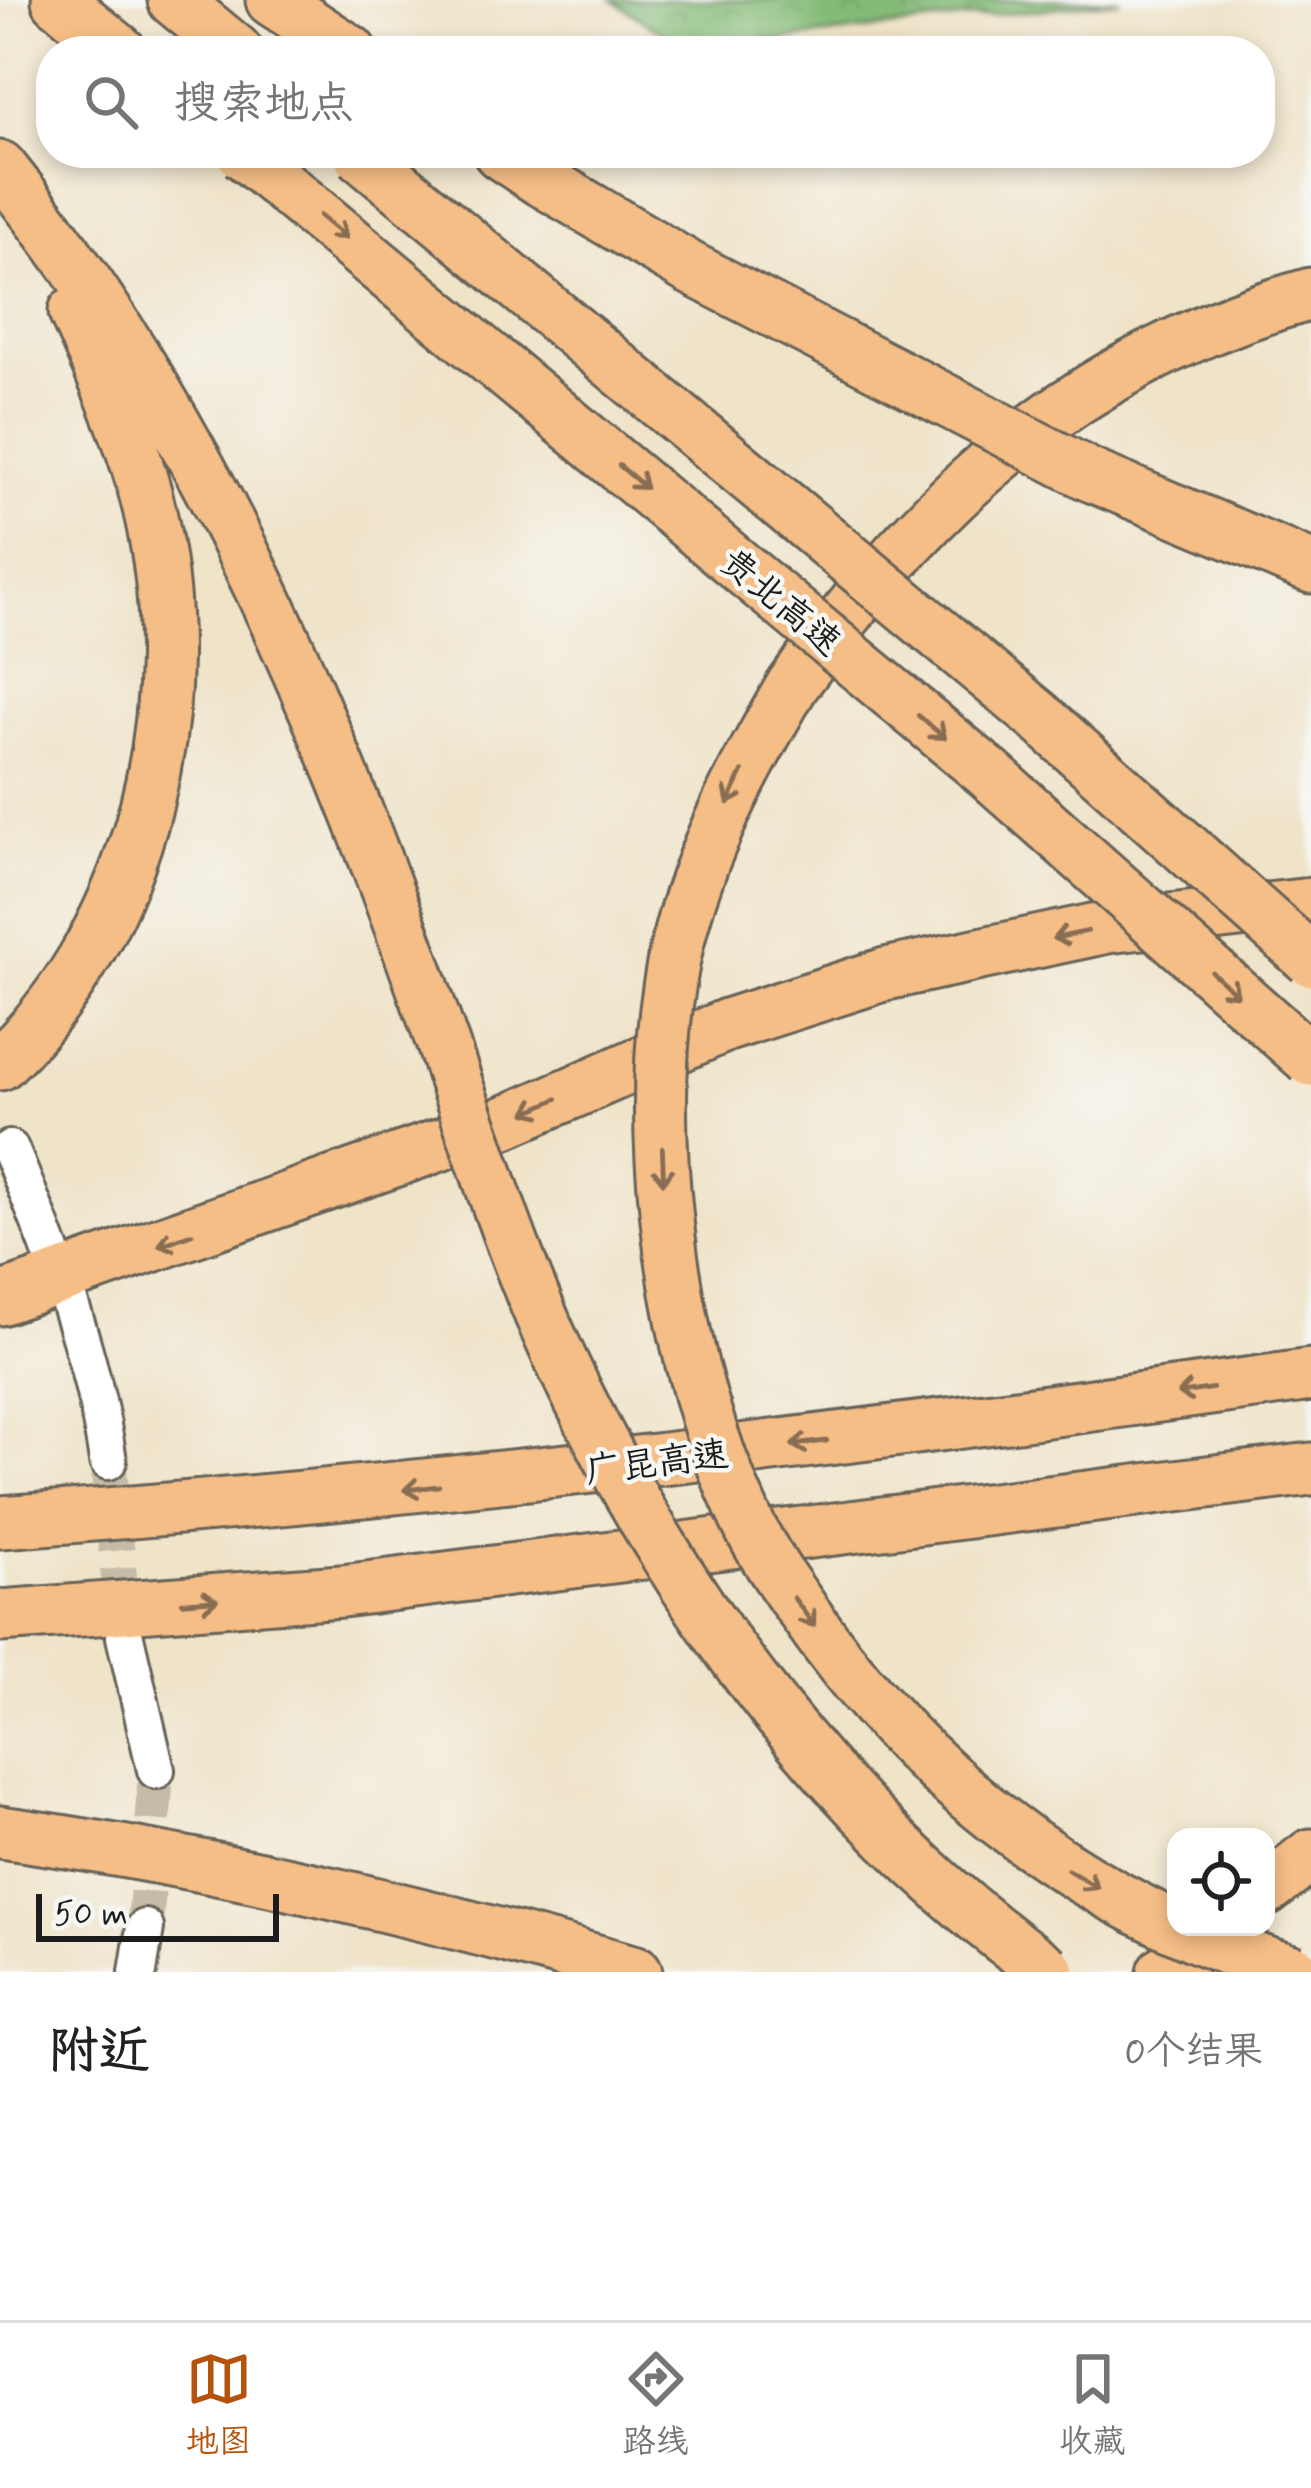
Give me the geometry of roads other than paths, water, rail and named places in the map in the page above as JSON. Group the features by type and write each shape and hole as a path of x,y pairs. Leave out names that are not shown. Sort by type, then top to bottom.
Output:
{"highway":[{"path":"58,0 101,36"},
{"path":"174,0 218,36"},
{"path":"272,0 327,36"},
{"name":"贵北高速","path":"261,168 987,772 1311,1060"},
{"name":"贵北高速","path":"377,168 1038,716 1311,960"},
{"path":"525,168 690,268 1090,475 1311,567"},
{"path":"12,181 174,420 245,550 361,810 504,1223 574,1389 645,1522 756,1690 848,1793 950,1892 1048,1972"},
{"path":"0,1064 31,1035 88,957 130,860 154,778 166,667 165,594 149,508 124,424 12,181"},
{"path":"1295,1972 1192,1936 1037,1853 968,1798 901,1734 840,1663 746,1520 696,1380 671,1255 661,1094 678,942 706,850 746,765 792,686 906,539 1065,406 1140,358 1244,313 1311,294"},
{"path":"0,1298 505,1122 727,1024 886,974 1107,927 1311,904"},
{"name":"广昆高速","path":"0,1522 331,1498 881,1435 1311,1375"},
{"path":"0,1616 343,1591 1311,1469"},
{"path":"0,1832 125,1850 336,1895 635,1972"},
{"path":"1275,1883 1311,1855"},
{"path":"1164,1972 1209,1936"}],"street":[{"path":"10,1148 79,1321 98,1394 108,1461"},
{"path":"125,1637 156,1770"},
{"path":"138,1972 145,1928"}],"tunnel":[{"path":"108,1461 124,1631"},
{"path":"145,1928 156,1770"}]}
